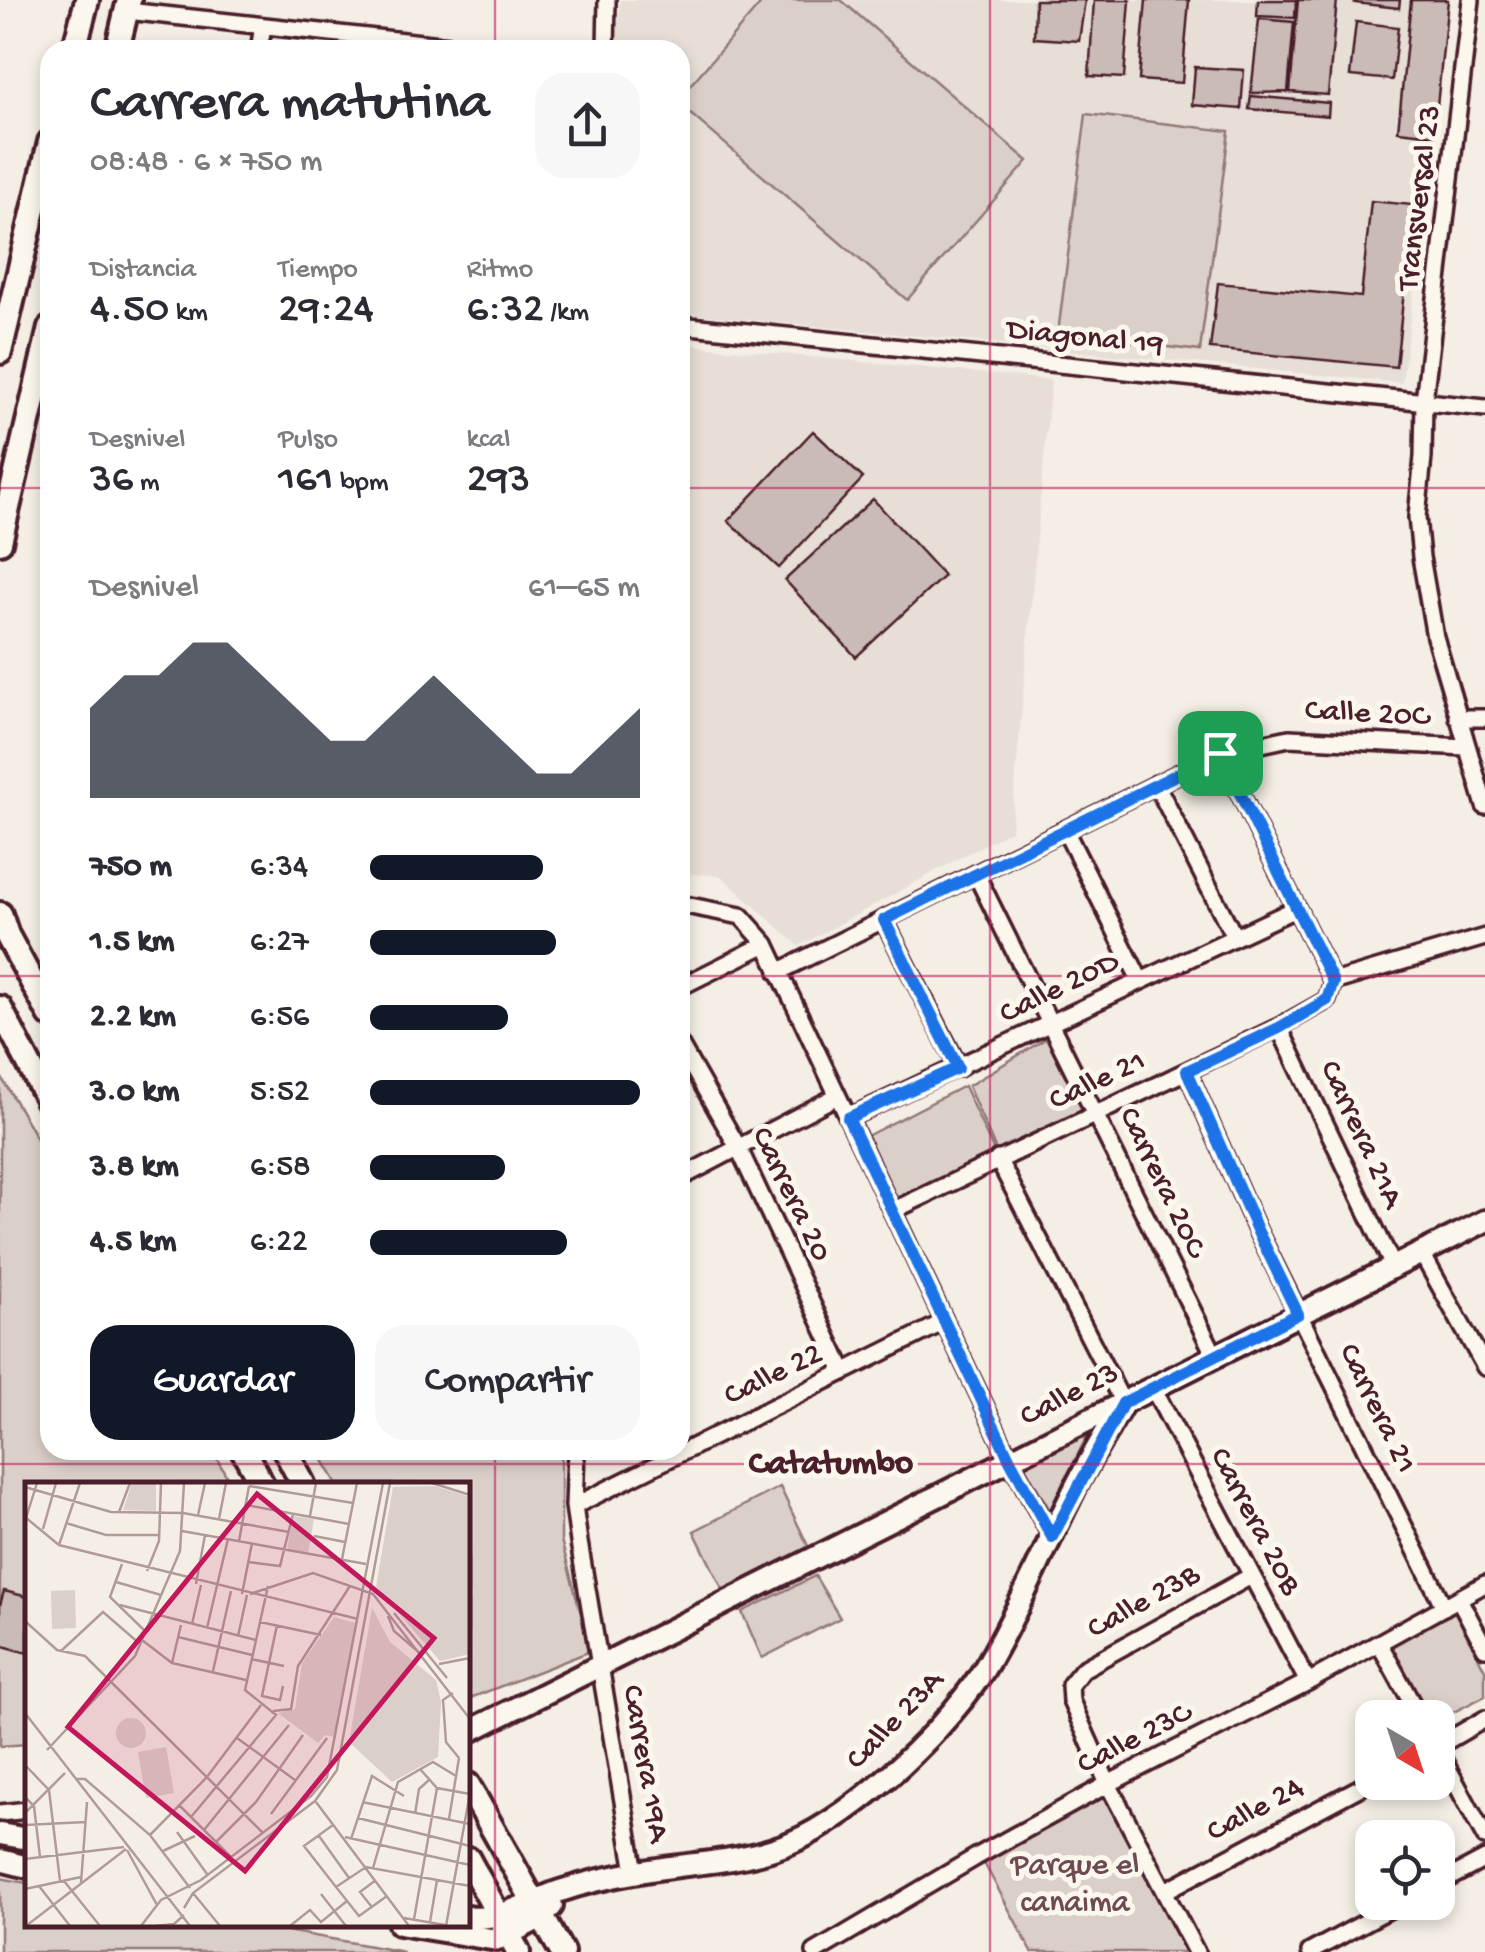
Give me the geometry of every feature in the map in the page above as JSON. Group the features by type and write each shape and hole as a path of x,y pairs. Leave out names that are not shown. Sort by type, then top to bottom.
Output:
{"main road":[{"path":"76,40 86,0"},
{"path":"120,40 128,6"},
{"path":"0,352 40,184"},
{"path":"0,542 40,371"},
{"path":"0,914 40,996"},
{"path":"0,1008 40,1086"},
{"path":"249,1460 261,1482"},
{"path":"290,1460 302,1482"},
{"path":"470,1788 562,1952"},
{"path":"470,1863 508,1934"}],"street":[{"path":"605,0 606,40"},
{"name":"Transversal 23","path":"1471,0 1424,402 1424,457 1417,516 1435,637 1485,804"},
{"path":"128,6 351,40"},
{"path":"260,40 262,26"},
{"name":"Diagonal 19","path":"690,327 1485,408"},
{"path":"1458,718 1485,718"},
{"name":"Calle 20C","path":"778,972 1220,753 1267,741 1310,738 1466,748"},
{"path":"1220,753 1333,982"},
{"path":"1156,784 1234,936"},
{"path":"1065,830 1140,980"},
{"name":"Carrera 20C","path":"976,874 1214,1356"},
{"path":"690,906 741,916 766,944 1010,1460 1052,1537"},
{"name":"Calle 20D","path":"848,1118 1295,909"},
{"path":"884,920 958,1068"},
{"name":"Calle 21","path":"892,1211 1279,1028 1327,1000 1333,982 1485,937"},
{"path":"690,983 766,944"},
{"name":"Carrera 21A","path":"1279,1028 1393,1266"},
{"name":"Carrera 20","path":"690,1063 738,1148 844,1372"},
{"name":"Carrera 21","path":"1187,1071 1298,1314 1451,1603"},
{"path":"690,1173 837,1096"},
{"path":"998,1159 1123,1403"},
{"name":"Calle 23","path":"470,1731 1485,1221"},
{"path":"1421,1252 1485,1367"},
{"name":"Calle 22","path":"690,1448 944,1322"},
{"name":"Carrera 20B","path":"1153,1388 1308,1682"},
{"name":"Calle 23A","path":"537,1909 561,1891 635,1872 742,1860 792,1842 838,1817 878,1786 956,1707 988,1664 1123,1403"},
{"name":"Carrera 19A","path":"576,1460 574,1506 635,1872"},
{"name":"Calle 22","path":"574,1506 667,1460"},
{"name":"Calle 23B","path":"1108,1784 1071,1701 1070,1685 1083,1668 1250,1576"},
{"name":"Calle 23C","path":"815,1952 1108,1784 1308,1682 1485,1584"},
{"path":"1451,1603 1485,1648"},
{"path":"1379,1642 1410,1700"},
{"path":"1455,1738 1485,1719"},
{"path":"1455,1780 1485,1837"},
{"path":"1108,1784 1196,1952"},
{"name":"Calle 24","path":"1165,1890 1355,1790"},
{"path":"0,1813 25,1810"},
{"path":"0,1834 25,1838"},
{"path":"1455,1875 1485,1859"},
{"path":"0,1860 25,1866"},
{"path":"417,1927 496,1940 537,1909"},
{"path":"470,1917 486,1920 508,1934"},
{"path":"1310,1952 1370,1920"}],"shaded area":[{"path":"620,0 1450,0 1402,383 690,314 690,40 617,40"},
{"path":"690,345 1051,380 1011,830 799,946 721,876 690,874"}],"green space":[{"path":"764,0 841,0 1028,161 907,300 690,114 690,85"},
{"path":"1086,114 1229,131 1200,351 1058,333"},
{"path":"1050,1036 1087,1109 998,1155 968,1086"},
{"path":"0,1075 40,1144 40,1460 218,1460 230,1482 25,1482 25,1744 0,1746"},
{"path":"964,1086 996,1156 893,1206 861,1139"},
{"path":"1092,1426 1050,1510 1019,1456"},
{"path":"323,1460 561,1460 561,1540 591,1651 470,1698 470,1482 336,1482"},
{"path":"780,1487 809,1548 723,1590 694,1531"},
{"path":"815,1576 840,1618 762,1658 742,1612"},
{"path":"1455,1612 1485,1670 1485,1696 1455,1711 1455,1700 1420,1700 1391,1646"},
{"name":"Parque el canaima","path":"1103,1796 1190,1952 1032,1952 983,1861"},
{"path":"0,1878 25,1883 25,1927 264,1927 404,1952 0,1952"}],"building":[{"path":"1035,0 1085,0 1079,41 1034,38"},
{"path":"1094,0 1130,0 1124,78 1089,76"},
{"path":"1146,0 1189,0 1182,83 1139,80"},
{"path":"1258,0 1296,0 1295,18 1257,16"},
{"path":"1298,0 1337,0 1328,95 1290,92"},
{"path":"1400,0 1399,8 1355,3"},
{"path":"1411,0 1448,0 1434,135 1398,131"},
{"path":"1259,19 1294,22 1288,92 1251,93"},
{"path":"1356,22 1398,27 1392,80 1350,76"},
{"path":"1195,67 1244,70 1241,109 1192,105"},
{"path":"1251,96 1329,103 1328,116 1249,109"},
{"path":"1371,201 1413,205 1396,367 1210,349 1218,283 1361,297"},
{"path":"813,431 863,478 779,568 728,521"},
{"path":"873,499 944,576 856,657 785,580"},
{"path":"4,1591 25,1596 25,1652 0,1645"}],"district":[{"name":"Catatumbo","path":"831,1465"}],"route":[{"path":"1220,753 1333,982 1327,1000 1279,1028 1187,1071 1298,1314 1123,1403 1052,1537 1010,1460 848,1118 958,1068 884,920 1220,753"}]}
